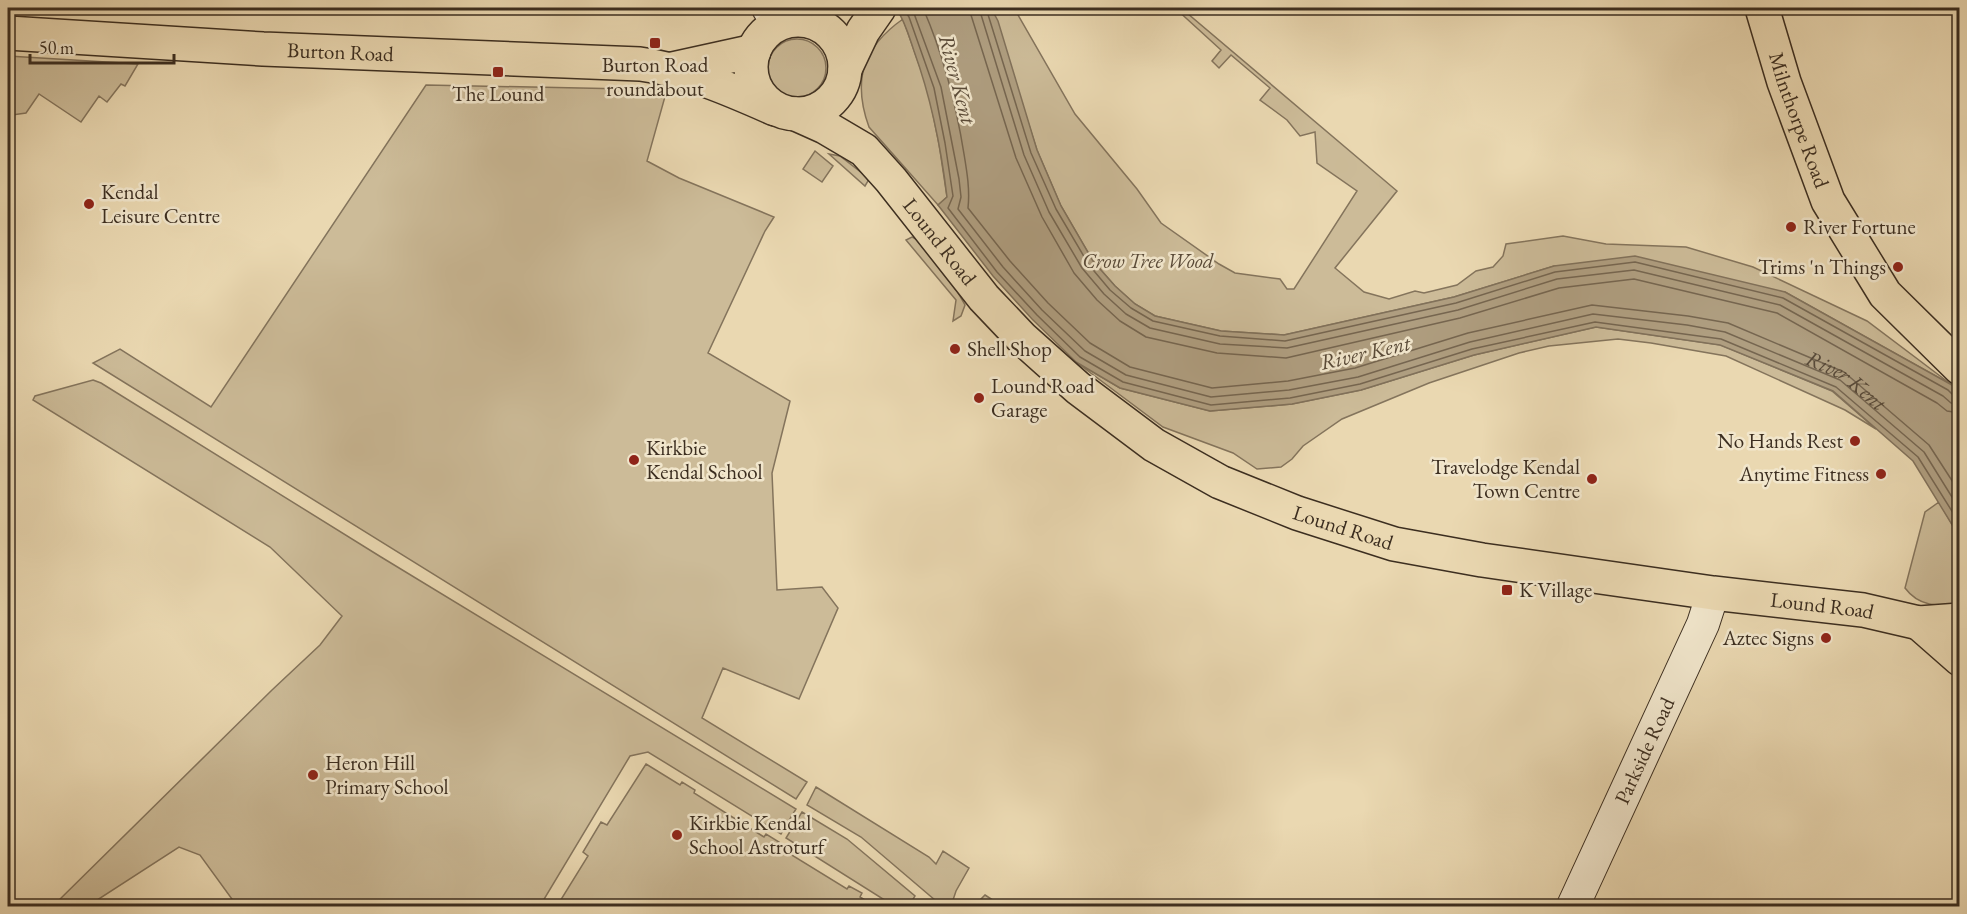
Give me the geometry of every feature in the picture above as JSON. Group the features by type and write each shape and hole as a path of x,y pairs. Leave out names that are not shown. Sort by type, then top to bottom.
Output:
{"main road":[{"name":"Milnthorpe Road","path":"1762,8 1784,82 1828,201 1885,294 1959,368"},
{"path":"843,77 843,56 839,44 831,34 807,21 793,21 774,16 769,31 754,51 751,64 752,77 757,90 765,100 786,111 810,113 823,107 834,98 843,77 868,16"},
{"path":"820,26 868,16"},
{"name":"Burton Road","path":"8,33 263,49 640,64 672,69 786,111"},
{"name":"Burton Road","path":"672,69 754,51"},
{"name":"Lound Road","path":"843,77 846,110 864,150 891,180 984,298 1022,338 1078,388 1154,446 1216,480 1297,513 1394,544 1482,560 1713,593 1863,610 1919,623 1959,620"},
{"name":"Lound Road","path":"786,111 825,128 864,150"},
{"path":"1919,623 1959,659"}],"street":[{"name":"Parkside Road","path":"1573,906 1703,624 1713,593"}],"green space":[{"name":"Crow Tree Wood","path":"991,8 1014,8 1075,114 1137,189 1161,223 1235,273 1280,279 1287,289 1294,289 1357,191 1317,163 1315,132 1300,136 1287,120 1260,100 1270,88 1231,55 1219,68 1212,61 1221,50 1175,8 1181,8 1397,191 1335,268 1364,292 1389,299 1415,291 1424,293 1457,285 1476,271 1493,267 1503,256 1506,244 1563,236 1606,244 1686,247 1753,267 1867,321 1952,385 1785,292 1554,266 1454,297 1284,335 1221,331 1155,316 1135,304 1093,261 1061,206 1037,150"},
{"path":"903,19 928,90 939,144 947,197 938,205 869,127 864,110 862,80 870,53 878,41"},
{"path":"791,39 803,39 818,47 826,62 826,74 818,89 803,97 791,97 776,89 768,74 768,62 776,47"},
{"path":"8,56 138,64 125,86 121,84 107,102 99,96 81,122 39,94 26,113 12,115 8,112"},
{"name":"Kirkbie Kendal School","path":"426,85 628,89 666,93 647,161 679,178 774,217 765,231 708,353 790,401 772,473 777,590 822,587 838,608 799,699 723,668 702,718 807,782 796,799 93,363 120,349 211,407"},
{"path":"815,151 833,166 822,182 803,169"},
{"path":"829,154 840,156 867,177 868,181 865,186"},
{"path":"912,237 918,240 965,305 961,316 953,321 956,300 906,240"},
{"path":"1596,327 1721,345 1832,391 1876,429 1845,410 1726,356 1618,339 1549,346 1519,353 1429,383 1342,419 1303,446 1292,459 1281,467 1257,469 1233,453 1163,427 1076,362 1120,388 1210,411 1292,404 1361,390 1474,355"},
{"path":"93,380 796,809 781,834 648,752 630,756 540,906 237,906 200,855 179,847 88,906 53,906 320,645 342,616 270,547 33,400 35,396"},
{"path":"1939,502 1959,536 1959,605 1929,604 1916,599 1905,588 1925,512"},
{"name":"Kirkbie Kendal School Astroturf","path":"646,764 680,785 682,782 695,790 694,793 764,837 766,834 779,842 777,846 847,889 849,886 862,893 860,897 875,906 557,906 588,856 583,852 601,822 607,825"},
{"path":"816,787 929,857 936,864 943,851 969,868 956,891 951,906 942,906 861,837 807,805"},
{"path":"802,812 847,839 915,896 909,906 894,906 786,838"},
{"path":"985,895 1002,906 974,906"}],"water":[{"name":"River Kent","path":"896,8 991,8 998,21 1037,150 1061,206 1093,261 1135,304 1155,316 1221,331 1284,335 1454,297 1554,266 1635,256 1785,292 1952,385 1959,393 1959,536 1913,461 1833,391 1720,345 1596,327 1474,355 1361,390 1292,404 1210,411 1120,388 1076,362 1032,319 993,276 938,205 947,197 935,123 908,34"}],"place":[{"name":"Burton Road roundabout","path":"655,43"},
{"name":"The Lound","path":"498,72"},
{"name":"Kendal Leisure Centre","path":"89,204"},
{"name":"River Fortune","path":"1791,227"},
{"name":"Trims 'n Things","path":"1898,267"},
{"name":"Shell Shop","path":"955,349"},
{"name":"Lound Road Garage","path":"979,398"},
{"name":"No Hands Rest","path":"1855,441"},
{"name":"Kirkbie Kendal School","path":"634,460"},
{"name":"Anytime Fitness","path":"1881,474"},
{"name":"Travelodge Kendal Town Centre","path":"1592,479"},
{"name":"K Village","path":"1507,590"},
{"name":"Aztec Signs","path":"1826,638"},
{"name":"Heron Hill Primary School","path":"313,775"},
{"name":"Kirkbie Kendal School Astroturf","path":"677,835"}]}
